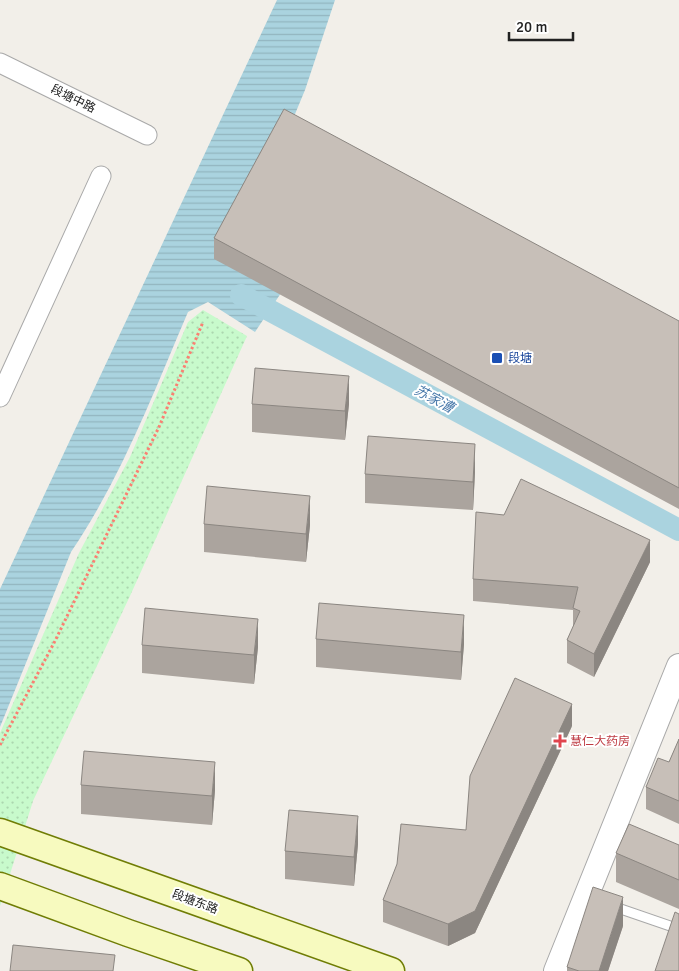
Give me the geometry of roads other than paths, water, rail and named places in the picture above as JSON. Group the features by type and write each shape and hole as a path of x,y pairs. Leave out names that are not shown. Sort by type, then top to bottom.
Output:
{"main road":[{"name":"段塘东路","path":"0,832 391,971"},
{"path":"0,886 239,971"}],"street":[{"name":"段塘中路","path":"0,63 147,135"},
{"path":"0,397 101,176"},
{"path":"556,971 595,898 679,666"}],"lane":[{"path":"595,898 679,929"}],"water":[{"path":"277,0 335,0 305,90 266,184 281,293 255,332 208,302 188,312 121,465 89,524 71,552 0,727 0,589"}],"waterway":[{"name":"苏家漕","path":"241,295 679,530"}],"place":[{"name":"段塘","path":"497,358"},
{"name":"慧仁大药房","path":"560,741"}]}
